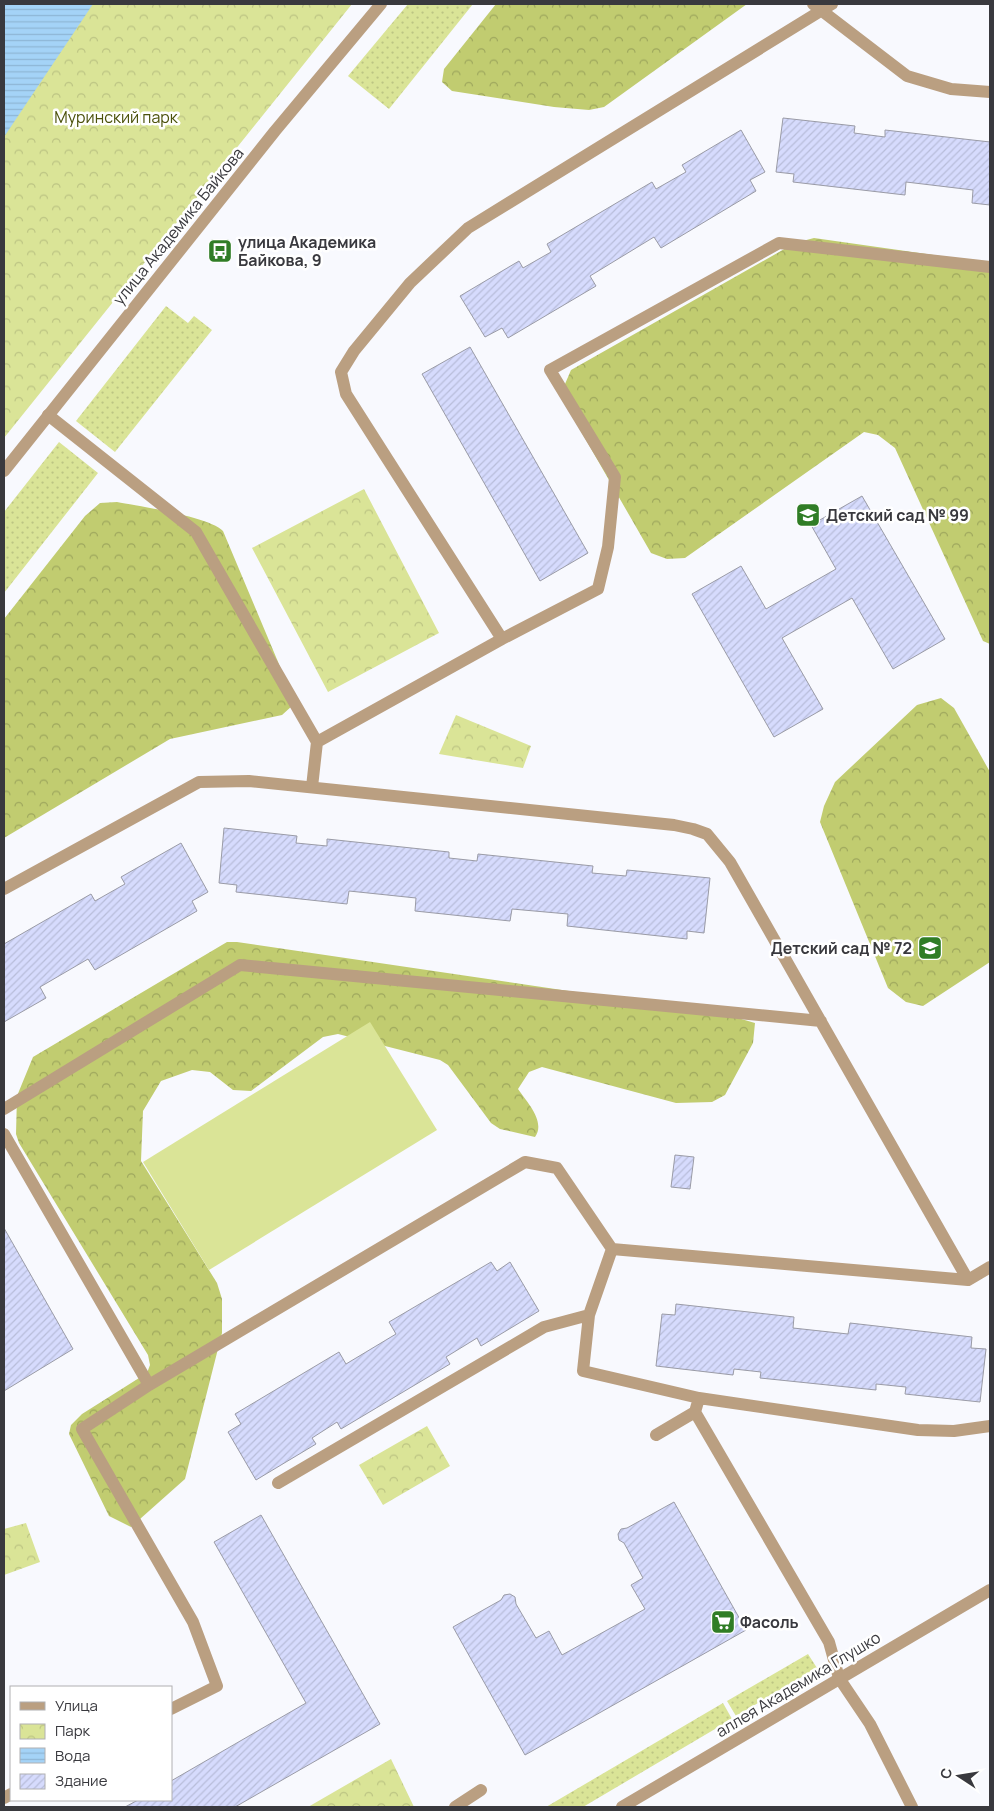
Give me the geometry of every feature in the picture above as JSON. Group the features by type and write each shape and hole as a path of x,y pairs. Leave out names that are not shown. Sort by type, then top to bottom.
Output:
{"street":[{"name":"улица Академика Байкова","path":"4,471 269,139 381,4"},
{"path":"502,639 346,394 341,372 354,351 410,283 468,228 816,7 832,4"},
{"path":"816,7 907,76 951,89 990,92"},
{"path":"317,742 502,639 598,589 608,547 615,477 550,370 779,243 990,267"},
{"path":"48,415 196,532 317,742 312,787"},
{"path":"4,889 199,782 249,781 312,787 674,825 707,834 730,862 968,1280"},
{"path":"4,1109 240,965 821,1021"},
{"path":"4,1134 149,1385"},
{"path":"172,1708 217,1686 193,1622 82,1429 149,1385 526,1162 557,1168 612,1249"},
{"path":"612,1249 968,1280 990,1267"},
{"path":"612,1249 589,1315 583,1371 699,1398 918,1430 954,1431 990,1426"},
{"path":"278,1483 544,1327 589,1315"},
{"path":"656,1435 695,1412 699,1398"},
{"path":"695,1412 828,1642 839,1678 870,1724 912,1807"},
{"name":"аллея Академика Глушко","path":"622,1807 990,1590"},
{"path":"455,1807 481,1790"}],"green space":[{"name":"Муринский парк","path":"4,4 352,4 4,438"},
{"path":"408,4 473,4 389,109 348,76"},
{"path":"496,4 747,4 604,107 589,110 554,107 452,91 442,82 444,69"},
{"path":"814,238 990,263 990,644 983,641 895,448 878,435 864,432 685,558 667,559 651,553 567,407 565,384 571,370 795,243"},
{"path":"166,306 188,323 194,316 212,330 115,452 76,421"},
{"path":"59,442 98,473 4,593 4,512"},
{"path":"364,489 439,633 328,692 252,548"},
{"path":"117,502 190,517 216,526 223,531 289,688 292,706 282,715 170,739 4,838 4,619 85,516 100,503"},
{"name":"Детский сад № 72","path":"941,698 954,708 990,772 990,962 923,1006 906,1002 888,988 820,822 824,806 835,782 917,705"},
{"path":"456,715 531,746 523,768 439,754"},
{"path":"227,942 724,1014 755,1023 753,1043 725,1095 712,1102 676,1103 542,1067 529,1072 518,1089 537,1119 538,1131 535,1137 500,1129 491,1123 448,1065 440,1060 338,1034 323,1037 251,1091 233,1090 210,1072 192,1070 161,1081 143,1111 141,1161 217,1283 222,1299 222,1333 185,1479 131,1527 109,1516 69,1434 71,1425 82,1414 147,1373 150,1365 148,1355 19,1143 16,1134 17,1096 33,1057"},
{"path":"370,1022 437,1130 209,1270 143,1162"},
{"path":"427,1426 450,1466 383,1505 359,1465"},
{"path":"26,1523 40,1562 4,1575 4,1529"},
{"path":"808,1654 817,1668 736,1716 727,1701"},
{"path":"723,1703 732,1719 583,1807 546,1807"},
{"path":"391,1759 414,1807 308,1807"}],"water":[{"path":"4,4 93,4 4,137"}],"building":[{"path":"783,118 855,126 854,133 885,137 885,130 990,142 990,205 972,203 973,190 906,182 905,195 793,182 794,174 776,172"},
{"path":"741,130 765,172 750,180 756,191 661,248 654,237 590,276 596,286 508,338 502,328 485,337 460,296 519,261 523,268 551,252 547,244 652,182 656,189 686,172 682,165"},
{"path":"470,347 588,553 540,581 422,374"},
{"path":"862,496 945,639 893,669 852,598 782,638 823,709 774,737 692,594 741,566 766,609 836,569 811,525"},
{"path":"224,828 297,836 296,843 327,846 327,839 449,852 449,858 477,861 478,854 593,866 592,873 626,876 627,870 710,878 704,933 687,931 687,939 567,926 568,914 512,909 510,921 415,911 416,898 349,891 347,904 236,892 237,885 219,883"},
{"path":"181,843 208,892 192,901 197,911 95,970 88,959 40,987 46,998 4,1022 4,944 91,894 95,901 125,884 121,877"},
{"path":"675,1155 694,1157 690,1189 671,1187"},
{"path":"4,1228 73,1349 4,1391"},
{"path":"491,1262 497,1271 510,1262 539,1311 481,1346 477,1338 446,1357 450,1364 341,1429 337,1422 312,1438 316,1444 256,1480 228,1432 241,1424 235,1414 339,1352 346,1364 396,1334 389,1322"},
{"path":"676,1304 794,1317 793,1328 848,1334 850,1323 972,1337 971,1348 986,1349 980,1402 905,1394 906,1387 876,1384 876,1390 760,1378 761,1372 734,1369 733,1375 656,1366 662,1314 675,1315"},
{"path":"674,1502 746,1630 525,1755 453,1627 501,1600 504,1595 510,1594 515,1597 516,1604 536,1638 549,1631 562,1655 645,1609 631,1585 643,1578 624,1543 619,1540 618,1534 621,1529 627,1528"},
{"path":"261,1515 380,1724 235,1807 125,1807 136,1801 172,1801 172,1780 306,1703 214,1542"}],"place":[{"name":"улица Академика Байкова, 9","path":"220,251"},
{"name":"Детский сад № 99","path":"808,515"},
{"name":"Детский сад № 72","path":"930,948"},
{"name":"Фасоль","path":"723,1622"}]}
